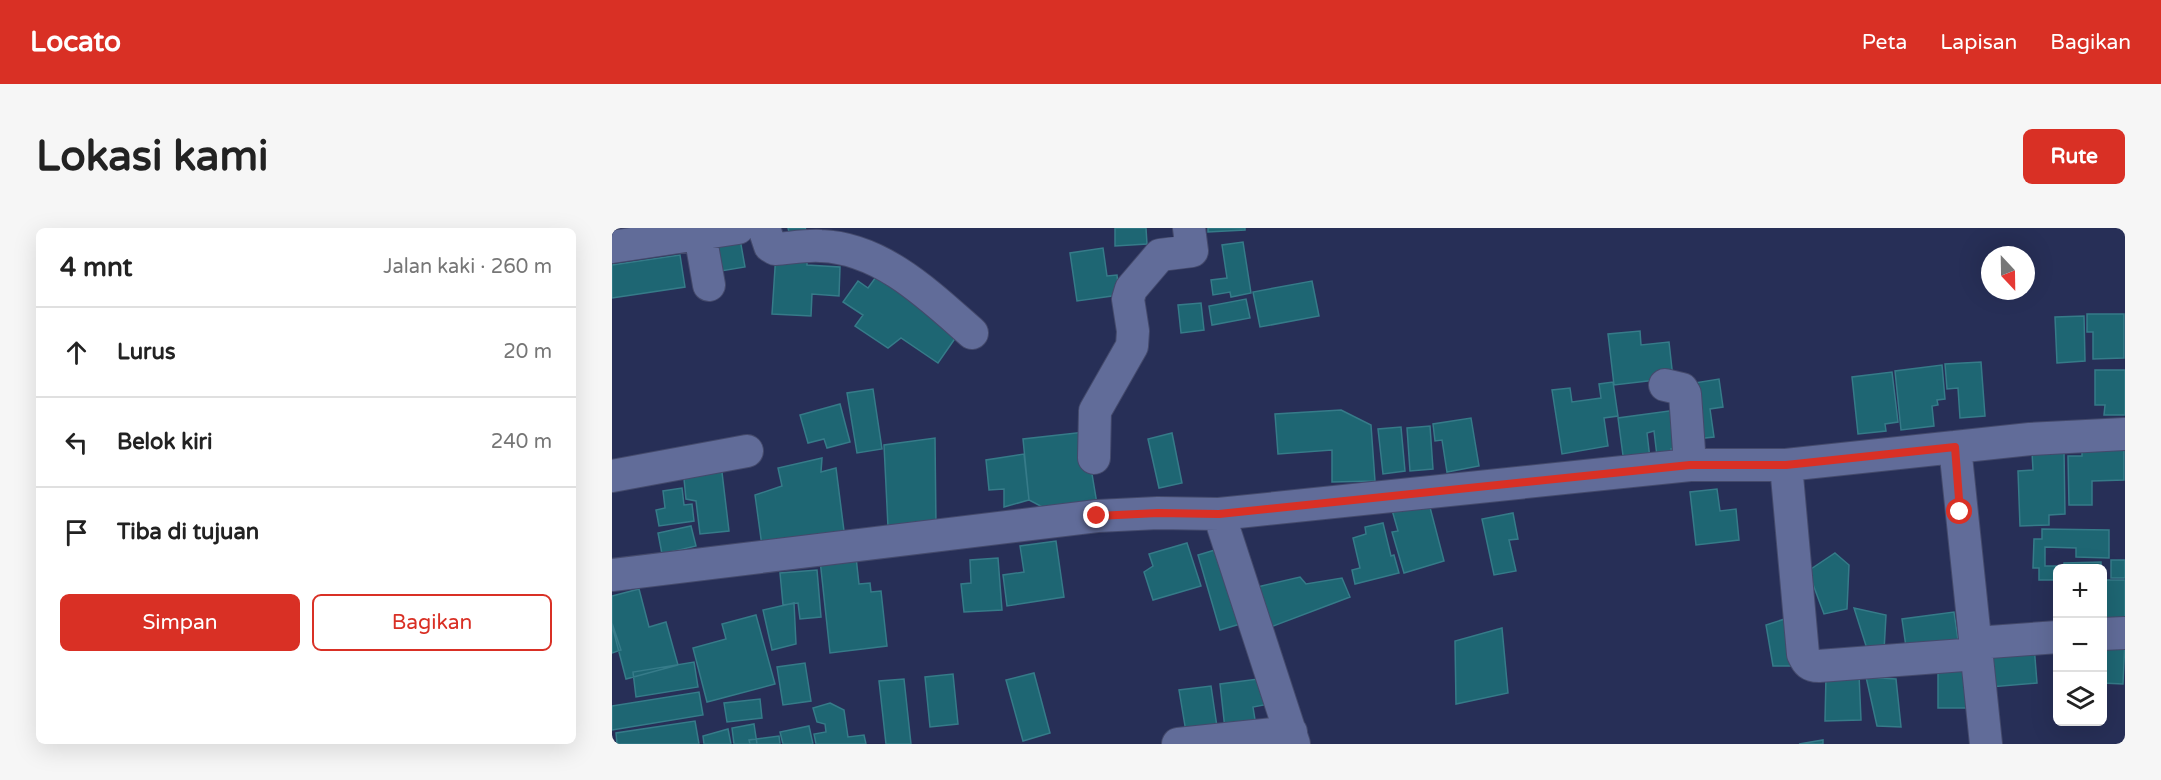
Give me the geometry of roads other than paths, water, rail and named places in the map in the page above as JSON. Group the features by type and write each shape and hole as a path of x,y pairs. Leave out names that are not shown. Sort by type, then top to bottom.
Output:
{"street":[{"path":"612,246 738,228"},
{"path":"764,228 770,246 775,249 821,245 866,255 932,297 972,333"},
{"path":"1094,458 1095,411 1132,346 1133,331 1128,299 1131,289 1160,255 1192,252 1189,228"},
{"path":"700,234 709,285"},
{"path":"1665,385 1682,389 1685,394 1690,465"},
{"path":"612,574 1097,516 1158,513 1219,514 1690,465 1786,465 2030,439 2125,434"},
{"path":"1955,447 1986,744"},
{"path":"612,476 747,451"},
{"path":"1786,465 1803,654 1806,662 1811,666 2053,638"},
{"path":"1178,744 1293,738 1219,514"},
{"path":"2107,634 2124,633"}]}
